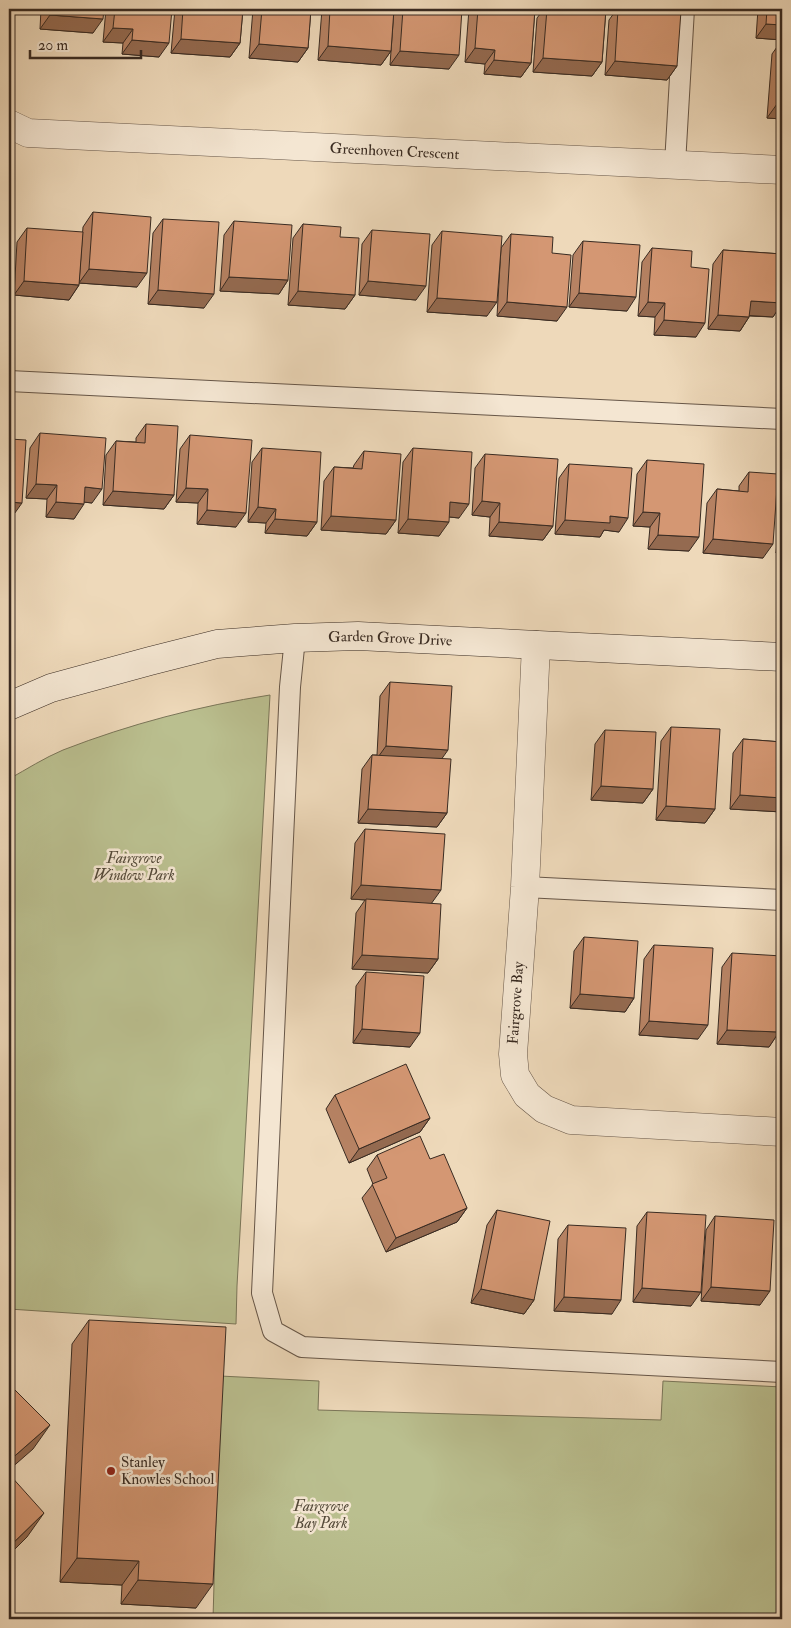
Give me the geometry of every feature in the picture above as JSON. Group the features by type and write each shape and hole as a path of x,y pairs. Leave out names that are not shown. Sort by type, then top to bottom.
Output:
{"street":[{"name":"Greenhoven Crescent","path":"9,124 28,133 782,170"},
{"name":"Garden Grove Drive","path":"9,706 51,688 217,644 295,638 358,636 782,657"},
{"name":"Fairgrove Bay","path":"536,645 525,887 513,1054 515,1075 527,1095 544,1109 570,1120 782,1132"}],"lane":[{"path":"676,164 684,9"},
{"path":"9,381 782,419"},
{"path":"295,638 290,697 262,1293 273,1330 302,1347 782,1372"},
{"path":"525,887 782,900"}],"green space":[{"name":"Fairgrove Window Park","path":"270,695 236,1324 9,1309 9,779 56,753 114,732 191,710"},
{"name":"Fairgrove Bay Park","path":"220,1376 319,1381 318,1410 661,1420 663,1381 782,1387 782,1619 213,1619"}],"building":[{"path":"50,9 104,9 103,19 50,15"},
{"path":"115,9 172,9 169,43 132,40 133,29 113,28"},
{"path":"183,9 243,9 240,43 181,39"},
{"path":"262,9 311,9 308,48 259,44"},
{"path":"330,9 394,9 391,51 328,46"},
{"path":"403,9 462,9 459,55 400,51"},
{"path":"478,9 535,9 531,63 494,60 495,50 475,48"},
{"path":"547,9 606,9 602,62 543,58"},
{"path":"618,9 681,11 677,66 615,61"},
{"path":"767,9 782,9 782,25 766,24"},
{"path":"782,40 782,104 777,104"},
{"path":"93,212 151,217 147,273 89,269"},
{"path":"163,219 219,222 214,294 158,290"},
{"path":"234,221 292,225 288,280 229,277"},
{"path":"303,224 341,227 340,237 359,238 355,295 298,291"},
{"path":"27,228 83,232 79,285 24,281"},
{"path":"372,230 430,234 426,286 368,281"},
{"path":"442,231 502,236 497,302 437,298"},
{"path":"511,234 553,237 552,253 571,255 567,307 507,302"},
{"path":"583,241 640,245 636,297 579,293"},
{"path":"652,248 692,251 691,267 709,269 705,323 664,320 665,303 648,302"},
{"path":"723,250 782,254 782,303 751,301 749,317 718,315"},
{"path":"146,424 178,426 174,495 113,491 116,441 145,443"},
{"path":"40,433 106,438 102,489 85,487 84,504 56,502 57,485 36,484"},
{"path":"190,435 252,440 246,513 207,510 208,489 186,488"},
{"path":"9,439 26,440 22,503 9,502"},
{"path":"262,448 321,452 317,522 275,519 276,509 258,507"},
{"path":"413,448 472,452 469,504 450,502 449,522 408,519"},
{"path":"364,451 401,454 396,520 331,516 334,467 362,469"},
{"path":"485,454 558,459 553,526 499,522 500,503 482,501"},
{"path":"647,460 704,464 699,537 658,535 660,513 643,512"},
{"path":"569,464 632,468 628,518 610,516 610,523 565,520"},
{"path":"749,472 778,474 773,544 713,539 717,489 748,492"},
{"path":"390,682 452,686 448,750 386,746"},
{"path":"671,727 720,729 715,809 666,806"},
{"path":"605,730 656,732 653,789 601,786"},
{"path":"743,739 782,742 782,798 740,795"},
{"path":"372,755 451,759 447,813 368,809"},
{"path":"365,829 445,834 441,890 361,885"},
{"path":"366,899 441,904 438,959 362,955"},
{"path":"584,937 638,941 634,998 580,994"},
{"path":"654,945 713,948 708,1025 649,1021"},
{"path":"732,953 782,956 779,1032 727,1030"},
{"path":"366,972 424,976 420,1033 362,1029"},
{"path":"406,1064 430,1118 359,1149 335,1095"},
{"path":"420,1136 430,1159 444,1154 467,1208 396,1238 372,1184 387,1178 377,1155"},
{"path":"497,1210 550,1221 534,1300 481,1289"},
{"path":"647,1212 706,1215 701,1292 642,1288"},
{"path":"715,1216 774,1220 770,1291 711,1287"},
{"path":"568,1225 626,1228 621,1300 564,1297"},
{"path":"89,1320 226,1327 213,1584 138,1580 139,1561 77,1558"},
{"path":"9,1384 50,1425 9,1461"},
{"path":"9,1474 44,1513 9,1547"}],"place":[{"name":"Stanley Knowles School","path":"111,1471"}]}
